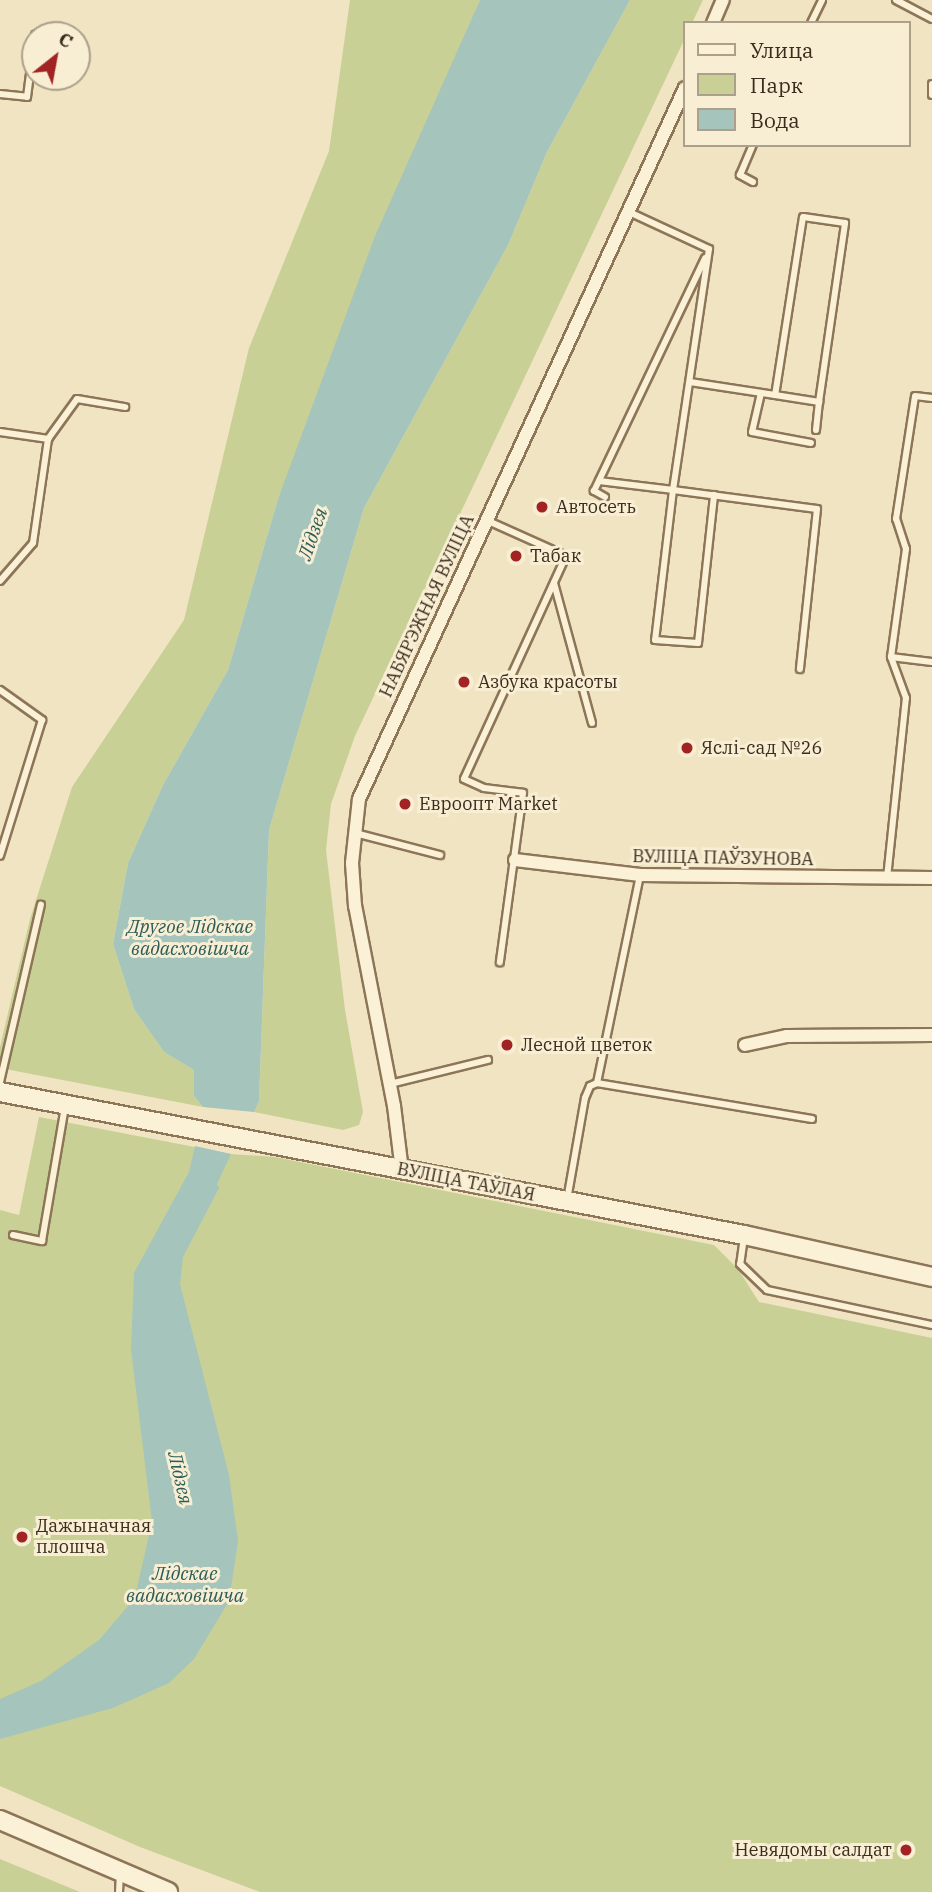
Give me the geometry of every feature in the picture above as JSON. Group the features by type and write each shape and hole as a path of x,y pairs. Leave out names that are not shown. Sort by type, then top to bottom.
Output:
{"main road":[{"name":"ВУЛІЦА ТАЎЛАЯ","path":"0,1092 235,1134 402,1171 744,1235 932,1277"},
{"path":"0,1820 168,1892"}],"street":[{"path":"714,21 723,0"},
{"name":"НАБЯРЭЖНАЯ ВУЛІЦА","path":"402,1171 390,1084 355,906 355,833 359,799 684,90"},
{"name":"ВУЛІЦА ПАЎЗУНОВА","path":"515,860 640,875 932,878"},
{"path":"745,1045 787,1036 932,1035"}],"lane":[{"path":"812,21 822,0"},
{"path":"896,0 932,19"},
{"path":"932,84 932,95"},
{"path":"0,94 27,97 28,91"},
{"path":"752,147 740,175 753,182"},
{"path":"629,212 709,250"},
{"path":"775,395 803,217 845,223 816,430"},
{"path":"709,250 673,490 655,640 698,643 715,495"},
{"path":"605,497 594,491 709,250"},
{"path":"690,382 819,402"},
{"path":"761,393 752,432 811,443"},
{"path":"887,878 906,698 891,657 906,550 896,519 915,396 932,398"},
{"path":"0,581 33,543 48,439 77,399 125,407"},
{"path":"0,432 48,439"},
{"path":"599,481 817,509 800,669"},
{"path":"486,520 566,556 464,779 484,789 523,793 500,962"},
{"path":"554,583 592,723"},
{"path":"891,657 932,662"},
{"path":"0,690 42,720 0,856"},
{"path":"355,833 440,855"},
{"path":"597,1083 640,875"},
{"path":"0,1082 41,905"},
{"path":"390,1084 488,1060"},
{"path":"567,1202 585,1098 590,1086 597,1083 812,1119"},
{"path":"13,1235 42,1241 65,1105"},
{"path":"744,1235 740,1264 766,1290 932,1325"},
{"path":"119,1892 120,1873"}],"green space":[{"path":"350,0 480,0 278,499 228,670 163,785 128,863 113,944 134,1009 164,1052 194,1070 194,1096 203,1107 0,1068 0,1047 30,919 72,787 184,620 249,348 329,151"},
{"path":"630,0 703,0 693,21 684,21 684,40 355,736 331,804 326,850 345,1010 363,1112 359,1125 343,1130 254,1112 259,1101 269,830 364,508 508,245 547,152"},
{"path":"39,1117 231,1154 275,1157 714,1245 738,1269 759,1302 932,1338 932,1892 260,1892 140,1847 0,1786 0,1210 19,1215"},
{"path":"0,1859 80,1892 0,1892"}],"water":[{"name":"Другое Лідскае вадасховішча","path":"480,0 630,0 547,152 508,245 364,508 269,830 259,1101 254,1112 203,1107 194,1096 194,1070 164,1052 134,1009 113,944 128,863 163,785 228,670 278,499 375,236"},
{"name":"Лідскае вадасховішча","path":"195,1146 231,1154 217,1184 219,1188 183,1257 180,1284 229,1475 238,1541 229,1601 194,1659 169,1683 113,1708 0,1739 0,1699 41,1681 99,1640 128,1606 137,1588 152,1522 131,1349 134,1273 189,1172"}],"place":[{"name":"Автосеть","path":"542,507"},
{"name":"Табак","path":"516,556"},
{"name":"Азбука красоты","path":"464,682"},
{"name":"Яслі-сад №26","path":"687,748"},
{"name":"Евроопт Market","path":"405,804"},
{"name":"Лесной цветок","path":"507,1045"},
{"name":"Дажыначная плошча","path":"22,1537"},
{"name":"Невядомы салдат","path":"906,1850"}],"water label":[{"name":"Лідзея","path":"313,534"},
{"name":"Лідзея","path":"180,1478"}]}
